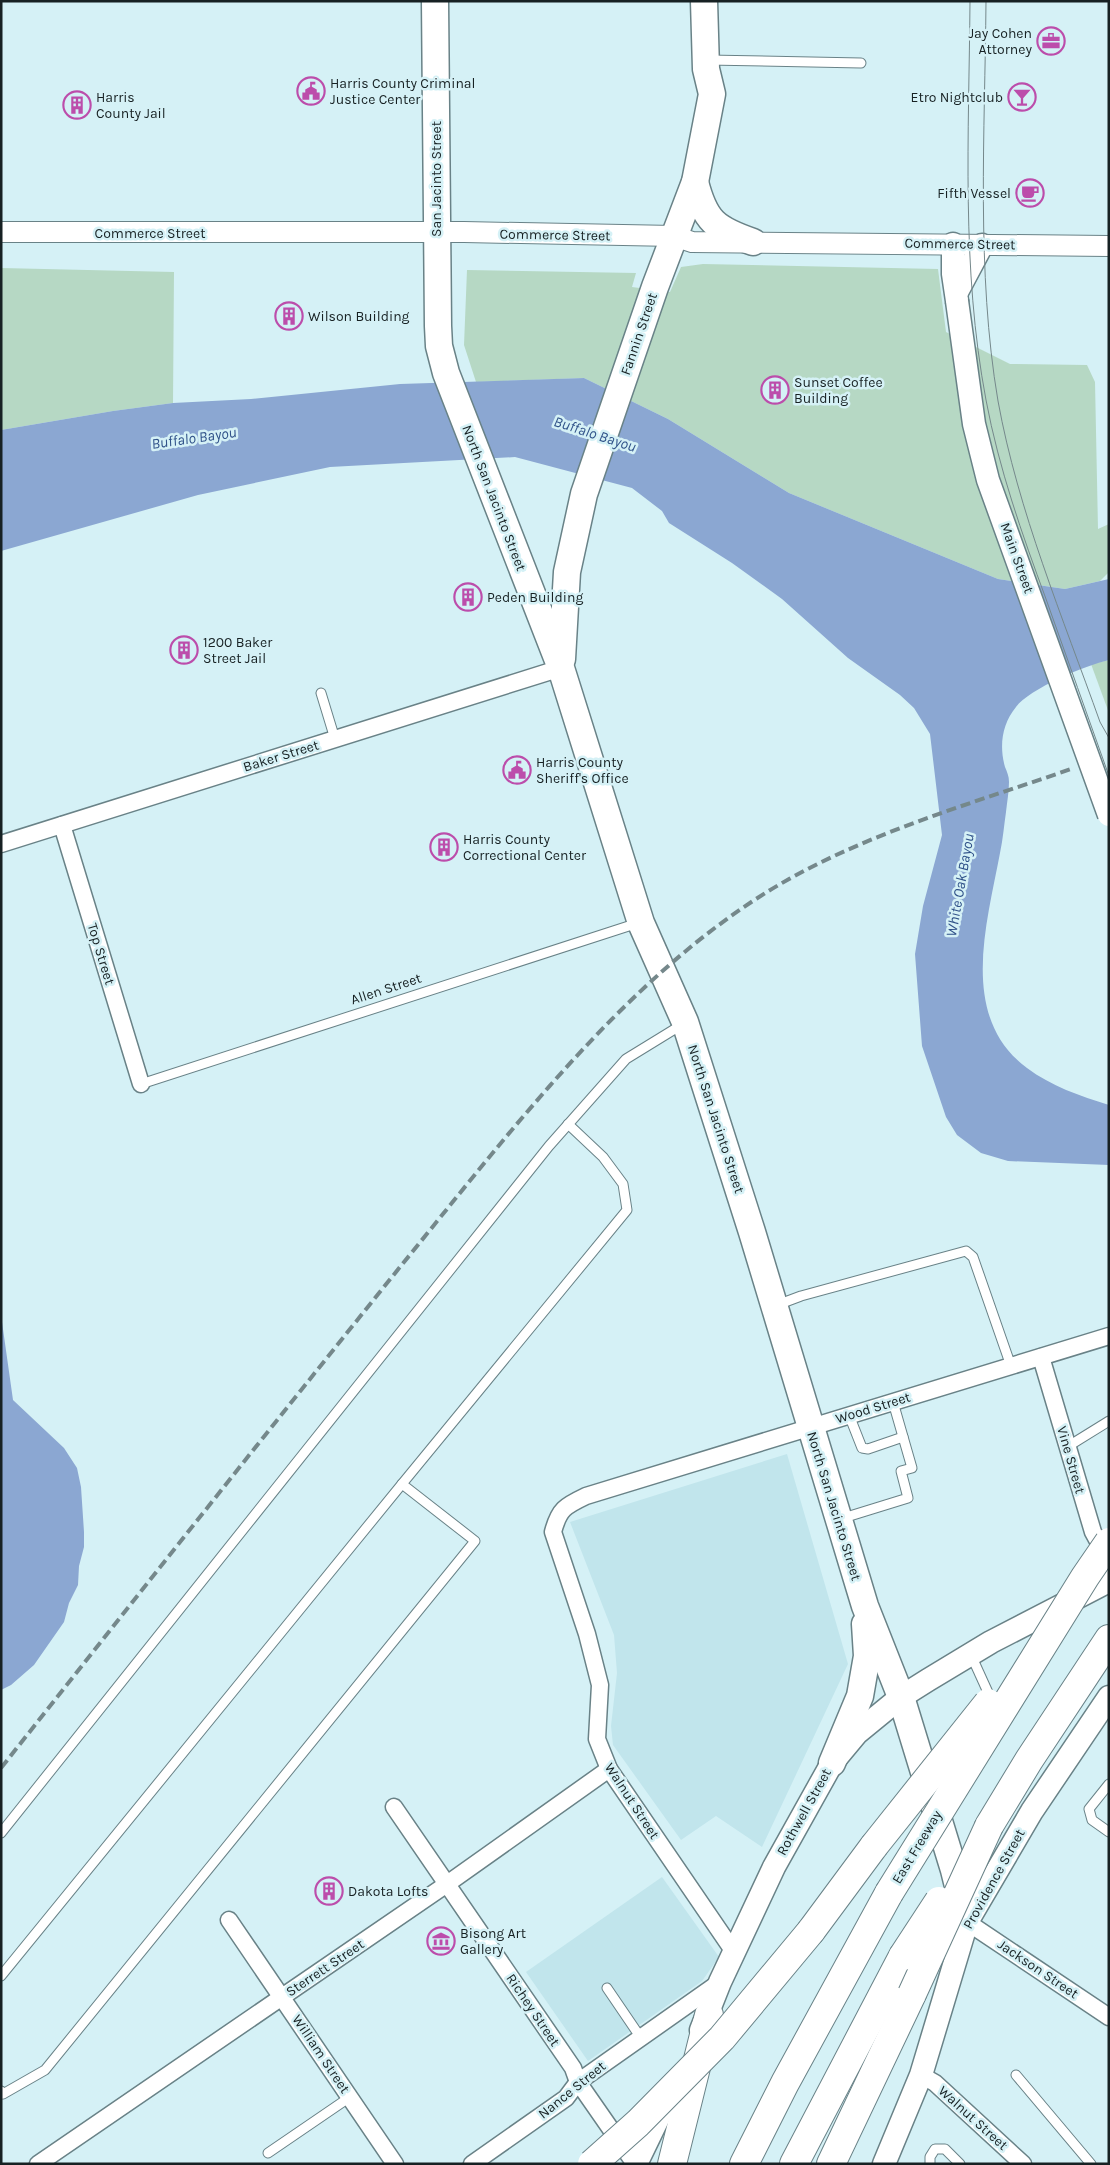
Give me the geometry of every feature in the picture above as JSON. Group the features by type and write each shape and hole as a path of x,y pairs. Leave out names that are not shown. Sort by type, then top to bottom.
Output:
{"highway":[{"name":"East Freeway","path":"744,2164 794,2066 888,1893 1097,1579 1109,1542"},
{"path":"592,2164 638,2123 722,2038 811,1931 874,1846 967,1730 1097,1579"},
{"path":"794,2164 903,1956 1109,1639"},
{"path":"831,2164 989,1826"},
{"path":"672,2164 709,2015"}],"main road":[{"name":"San Jacinto Street","path":"435,1 438,326"},
{"name":"Fannin Street","path":"561,668 567,572 584,494 655,287 695,182 712,94 706,60 704,1"},
{"path":"695,182 703,210 714,225 729,234 753,242"},
{"name":"Main Street","path":"953,244 953,274 974,424 988,480 1109,815"},
{"path":"957,297 982,245"},
{"name":"North San Jacinto Street","path":"438,326 439,346 446,373 561,668 640,922 686,1022 865,1606 872,1642 867,1656 860,1696 832,1763"},
{"name":"Rothwell Street","path":"635,2164 709,2015 720,1982 774,1867 832,1763 857,1733 901,1697 1097,1579"},
{"path":"872,1642 901,1697 954,1870 967,1922"},
{"name":"Providence Street","path":"884,2164 922,2075 967,1922 1032,1812 1109,1697"},
{"path":"1087,1729 1109,1722"}],"street":[{"name":"Commerce Street","path":"1,232 436,233 674,236 692,242 1109,246"},
{"name":"Baker Street","path":"1,844 561,668"},
{"name":"Top Street","path":"62,825 140,1084"},
{"name":"Wood Street","path":"557,1517 565,1505 586,1496 1109,1336"},
{"name":"Vine Street","path":"1041,1357 1092,1532 1109,1560"},
{"name":"Walnut Street","path":"557,1517 552,1532 587,1634 600,1685 597,1739 609,1769 734,1952"},
{"name":"Sterrett Street","path":"38,2164 448,1884 609,1769"},
{"name":"Richey Street","path":"394,1807 573,2068 578,2082 635,2164"},
{"name":"William Street","path":"229,1920 395,2164"},
{"name":"Jackson Street","path":"967,1922 1109,2017"},
{"name":"Nance Street","path":"472,2164 566,2098 578,2082 720,1982"},
{"name":"Walnut Street","path":"922,2075 935,2083 1023,2164"}],"lane":[{"path":"706,60 861,62"},
{"path":"321,693 335,739"},
{"name":"Allen Street","path":"140,1084 640,922"},
{"path":"1,1833 568,1124 626,1059 686,1022"},
{"path":"1,1976 628,1210 624,1184 603,1157 568,1124"},
{"path":"774,1306 801,1296 966,1251 973,1256 1011,1366"},
{"path":"838,1520 908,1498 901,1470 912,1468 893,1402"},
{"path":"849,1415 862,1448 868,1449 903,1438"},
{"path":"1067,1447 1109,1421"},
{"path":"1,2091 3,2094 45,2070 475,1541 402,1484"},
{"path":"971,1654 996,1708"},
{"path":"1109,1784 1089,1809 1092,1820 1109,1832"},
{"path":"607,1988 641,2038"},
{"path":"1016,2075 1091,2164"},
{"path":"268,2153 350,2097"},
{"path":"930,2164 930,2157 935,2149 944,2149 960,2164"}],"shaded area":[{"path":"787,1454 848,1664 762,1847 716,1816 681,1840 613,1745 611,1726 617,1673 614,1635 570,1522"},
{"path":"662,1877 719,1957 702,1981 588,2061 526,1972"}],"green space":[{"path":"703,264 938,269 946,332 1010,364 1087,365 1095,382 1098,529 1109,524 1109,572 1100,581 1065,589 998,579 789,493 668,419 584,378 476,382 464,345 467,270 636,273 632,287 670,292 681,267"},
{"path":"1,268 174,272 173,403 1,430"},
{"path":"1109,660 1109,713 1091,664"}],"water":[{"path":"584,378 668,419 789,493 998,579 1065,589 1109,579 1109,660 1073,672 1033,693 1016,707 1005,728 1002,751 1009,778 1009,790 1002,843 989,909 983,968 985,996 992,1023 1005,1047 1027,1068 1046,1080 1077,1094 1109,1105 1109,1165 1008,1161 981,1153 957,1135 946,1117 922,1046 915,954 923,906 942,835 930,734 914,708 900,695 848,658 782,599 732,563 669,523 662,511 632,488 515,457 330,467 198,495 1,551 1,430 173,403 251,399 400,384"},
{"path":"1,1315 13,1400 64,1448 77,1468 81,1487 84,1547 79,1566 78,1585 69,1603 64,1622 34,1665 11,1685 1,1690"}],"tram line":[{"path":"970,1 968,151 970,251 978,350 986,400 997,451 1020,526 1109,776"},
{"path":"986,1 984,252 991,352 998,401 1017,483 1029,523 1100,722 1109,738"}],"railway":[{"path":"1,1768 482,1166 569,1064 615,1016 664,970 714,929 767,892 803,871 840,853 917,822 1074,768"}],"place":[{"name":"Jay Cohen Attorney","path":"1051,41"},
{"name":"Harris County Criminal Justice Center","path":"311,91"},
{"name":"Etro Nightclub","path":"1022,97"},
{"name":"Harris County Jail","path":"77,105"},
{"name":"Fifth Vessel","path":"1030,193"},
{"name":"Wilson Building","path":"289,316"},
{"name":"Sunset Coffee Building","path":"775,390"},
{"name":"Peden Building","path":"468,597"},
{"name":"1200 Baker Street Jail","path":"184,650"},
{"name":"Harris County Sheriff's Office","path":"517,770"},
{"name":"Harris County Correctional Center","path":"444,847"},
{"name":"Dakota Lofts","path":"329,1891"},
{"name":"Bisong Art Gallery","path":"441,1941"}],"water label":[{"name":"Buffalo Bayou","path":"595,434"},
{"name":"Buffalo Bayou","path":"194,438"},
{"name":"White Oak Bayou","path":"960,885"}]}
